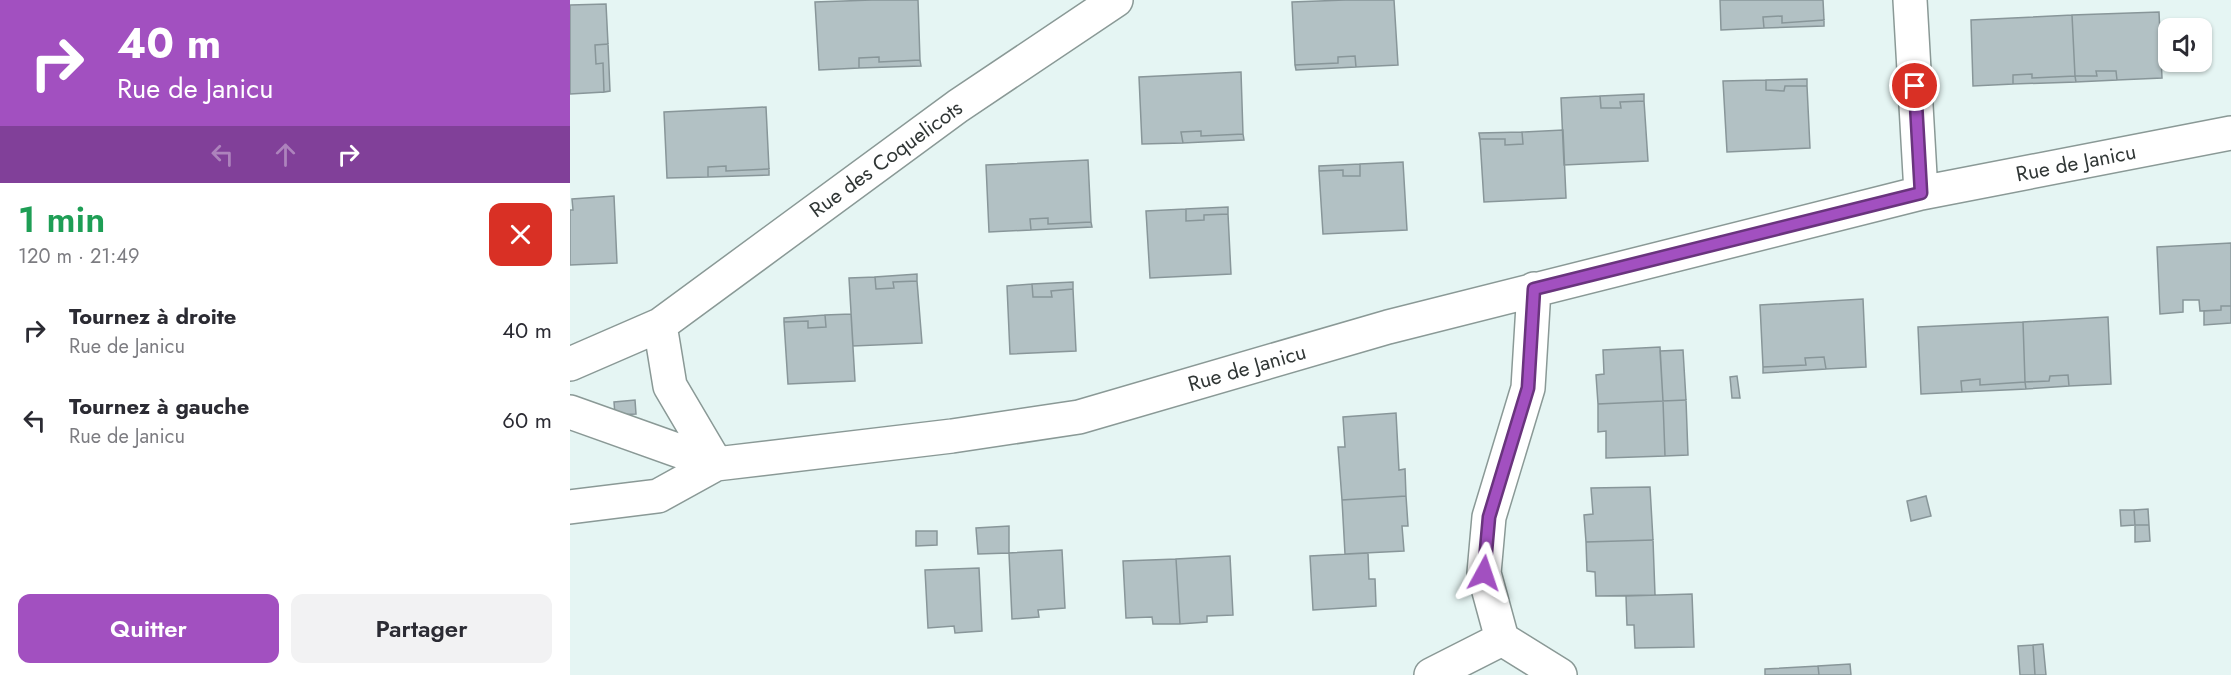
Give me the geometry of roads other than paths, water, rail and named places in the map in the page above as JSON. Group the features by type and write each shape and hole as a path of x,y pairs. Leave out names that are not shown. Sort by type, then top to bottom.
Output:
{"street":[{"name":"Rue des Coquelicots","path":"570,364 660,325 958,106 1116,0"},
{"path":"1910,0 1921,193"},
{"name":"Rue de Janicu","path":"570,507 658,496 716,464 952,436 1079,417 1388,327 1921,193 2231,133"},
{"path":"1534,289 1528,388 1489,517 1484,573 1502,639 1560,675"},
{"path":"660,325 670,386 716,464"},
{"path":"570,412 716,464"},
{"path":"1431,675 1502,639"}]}
